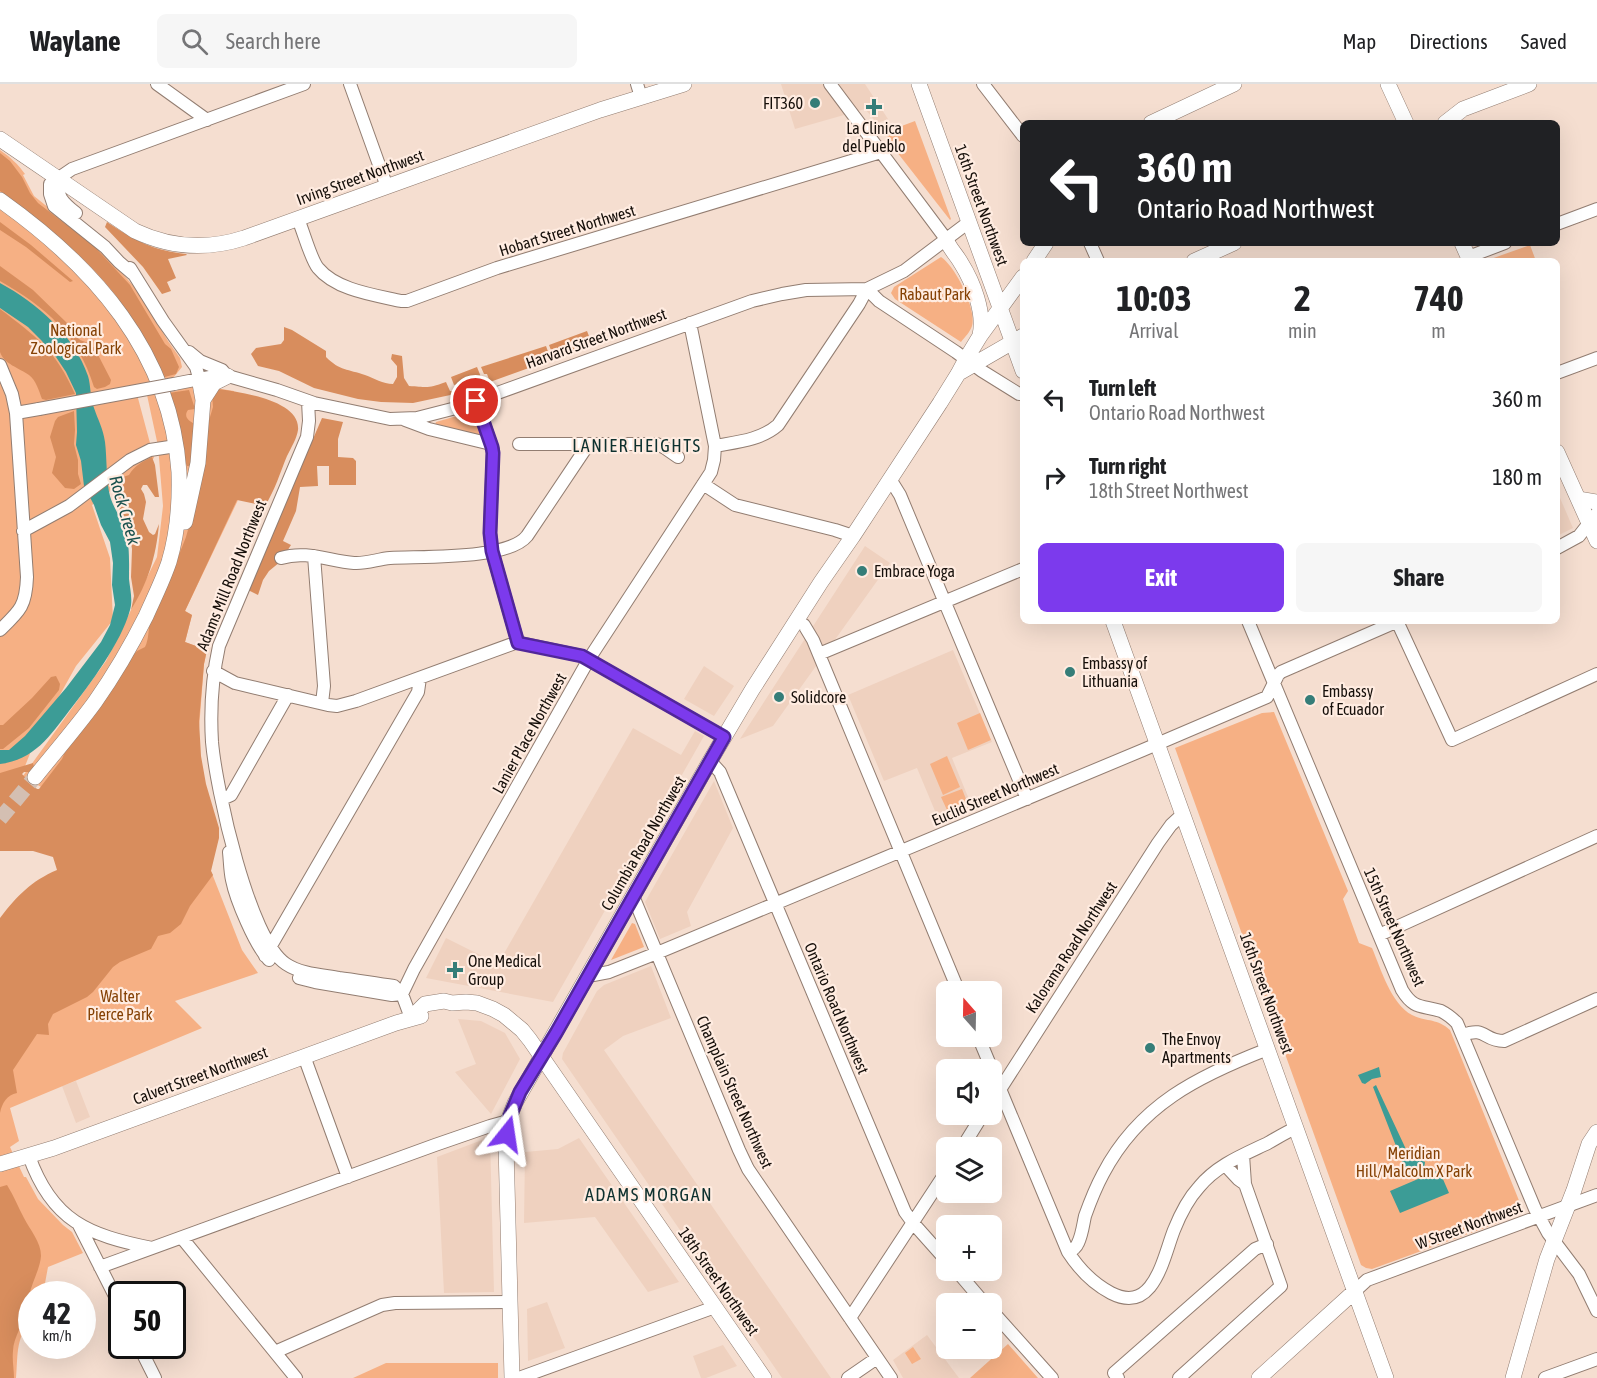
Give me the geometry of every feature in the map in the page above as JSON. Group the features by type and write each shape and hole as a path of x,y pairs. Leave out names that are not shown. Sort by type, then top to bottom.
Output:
{"main road":[{"name":"Irving Street Northwest","path":"57,178 135,231 150,238 177,245 200,246 227,243 600,110 639,90 684,84"},
{"name":"16th Street Northwest","path":"919,84 1000,309 1018,339"},
{"path":"1157,120 1234,84"},
{"path":"1388,84 1405,120"},
{"path":"1449,120 1463,109 1529,84"},
{"path":"0,139 57,178"},
{"path":"0,200 70,257 99,288 123,317 144,350 157,377 167,407 178,464 179,504 168,564"},
{"path":"962,264 969,222"},
{"path":"946,239 948,246 962,264 980,307 982,328 980,336"},
{"path":"1201,258 1227,246"},
{"path":"962,264 974,268 989,279"},
{"name":"Columbia Road Northwest","path":"512,1378 506,1145 508,1121 520,1092 724,737 821,582 966,366 980,336 1020,281"},
{"path":"966,366 1018,339"},
{"path":"203,400 214,382 228,376"},
{"path":"34,777 89,711 115,672 153,602 184,526 194,486 200,446 203,400 199,378"},
{"path":"1560,459 1578,499 1593,518 1597,541"},
{"path":"1578,499 1597,502"},
{"name":"16th Street Northwest","path":"1114,624 1386,1378"},
{"path":"411,1018 446,1008 452,1003 477,1003 499,1012 522,1030 542,1057"},
{"name":"Calvert Street Northwest","path":"3,1163 29,1156 411,1018"},
{"name":"18th Street Northwest","path":"542,1057 764,1378"},
{"path":"1513,1378 1542,1275 1589,1144 1597,1132"},
{"path":"1259,1378 1355,1291"}],"street":[{"path":"156,84 207,120"},
{"path":"199,378 196,367 133,274 105,247 54,206 49,189 50,184 72,169 304,84"},
{"path":"350,84 387,187"},
{"path":"830,84 946,239"},
{"path":"983,84 1020,132"},
{"name":"Hobart Street Northwest","path":"298,219 316,265 324,274 346,288 407,301 497,268 881,152"},
{"path":"1560,223 1597,209"},
{"name":"Harvard Street Northwest","path":"16,413 199,378 228,376 308,401 377,418 404,420 442,413 743,304 782,294 824,289 867,289 904,271 969,222"},
{"path":"1467,254 1495,246"},
{"path":"715,446 757,437 770,432 778,425 867,289 879,301 966,366 1020,394"},
{"name":"Lanier Place Northwest","path":"402,994 589,659 711,472 715,446 690,323"},
{"path":"175,339 200,360 222,370 228,376"},
{"path":"1560,372 1597,358"},
{"path":"0,365 12,394 16,413 27,577 22,607 0,630"},
{"name":"Adams Mill Road Northwest","path":"308,401 307,437 219,646 213,671 211,719 214,763 230,838 228,844 268,951 286,964 307,973 394,986 402,994"},
{"path":"476,401 493,453 490,533 492,551 518,643"},
{"path":"404,420 429,429 491,444"},
{"path":"519,444 657,444 678,457"},
{"path":"281,558 299,554 358,563 389,558 483,554 523,541 588,445"},
{"path":"23,531 69,506 129,460 157,449 176,446"},
{"path":"890,479 900,495 1027,799"},
{"path":"703,484 735,505 853,536"},
{"path":"1560,546 1579,537 1593,518"},
{"path":"314,556 324,686 322,704"},
{"path":"819,654 1020,570"},
{"path":"796,621 804,625 809,632 819,654 954,981"},
{"name":"15th Street Northwest","path":"1249,624 1405,995 1419,1006 1438,1010 1457,1023 1539,1217 1579,1274 1597,1311"},
{"name":"Euclid Street Northwest","path":"588,976 609,972 657,953 1267,697 1281,672 1390,624"},
{"path":"1398,624 1451,737 1597,674"},
{"path":"213,671 235,683 336,706 518,643 589,659 724,737"},
{"path":"268,951 418,692 420,678"},
{"path":"222,799 231,795 288,695"},
{"name":"Ontario Road Northwest","path":"710,761 720,772 905,1212 936,1249"},
{"name":"Kalorama Road Northwest","path":"1002,1085 1158,843 1171,825 1183,814"},
{"path":"1379,935 1597,836"},
{"name":"Champlain Street Northwest","path":"633,896 745,1164 891,1378"},
{"path":"402,994 411,1018"},
{"path":"1463,1035 1479,1031 1493,1040 1504,1041 1597,999"},
{"path":"1068,1252 1075,1248 1079,1241 1086,1215 1104,1173 1120,1147 1140,1124 1161,1103 1192,1082 1268,1049"},
{"path":"304,1056 348,1176"},
{"path":"1002,1093 1068,1252 1084,1273 1122,1297 1140,1296 1149,1289 1178,1220 1193,1194 1210,1176 1225,1165 1296,1128"},
{"path":"100,1267 348,1176 508,1121"},
{"path":"1179,1378 1281,1286 1245,1184 1243,1155"},
{"path":"29,1156 36,1176 47,1194 79,1225 106,1237 153,1248"},
{"path":"1225,1165 1245,1184"},
{"path":"850,1318 936,1187"},
{"name":"W Street Northwest","path":"1355,1291 1367,1280 1597,1195"},
{"path":"79,1225 108,1283"},
{"path":"182,1238 275,1352 289,1376"},
{"path":"1118,1378 1114,1373 1255,1249 1267,1244"},
{"path":"965,1281 976,1293"},
{"path":"275,1352 382,1305 511,1302"},
{"path":"519,1378 715,1307"},
{"path":"1002,1322 1052,1378"},
{"path":"848,1378 877,1358"},
{"path":"146,1359 155,1378"},
{"path":"1545,1378 1597,1359"}],"shaded area":[{"path":"781,84 865,84 888,119 877,123 865,109 795,129"},
{"path":"1560,498 1573,528 1560,534"},
{"path":"865,546 890,563 773,726 740,739"},
{"path":"953,650 992,742 952,758 973,809 940,823 917,768 884,781 848,695"},
{"path":"704,666 734,686 714,716 684,699"},
{"path":"633,728 681,755 695,731 704,736 553,1002 426,978 446,938 498,964"},
{"path":"714,781 733,828 687,912 691,926 660,939 645,902"},
{"path":"651,966 671,1018 623,1036 604,1050 831,1378 782,1378 562,1059 563,1053 597,991 604,985"},
{"path":"458,1019 481,1021 505,1033 520,1059 491,1114 455,1072 476,1064"},
{"path":"76,1081 90,1117 76,1123 62,1086"},
{"path":"490,1137 494,1292 444,1293 437,1157"},
{"path":"579,1138 679,1282 648,1292 595,1217 524,1223 525,1152 558,1149"},
{"path":"547,1302 565,1348 528,1361 527,1309"},
{"path":"927,1335 936,1347 936,1359 945,1359 959,1378 903,1378 893,1360"},
{"path":"723,1345 737,1366 701,1378 693,1356"}],"green space":[{"path":"915,121 950,220 886,138 899,127"},
{"name":"National Zoological Park","path":"0,150 20,167 34,196 100,249 138,291 180,358 182,367 173,378 168,393 196,385 234,391 238,500 185,611 192,615 185,642 207,650 199,729 41,787 23,776 106,661 157,557 163,506 158,446 147,395 135,387 154,458 92,505 110,558 113,620 76,666 47,718 16,789 0,808"},
{"path":"0,153 10,161 38,203 93,245 130,285 165,344 171,349 179,367 176,374 161,378 134,323 102,278 60,238 0,191"},
{"path":"0,222 73,281 70,282 26,247 0,230"},
{"path":"107,222 145,244 187,255 168,259 176,278 167,282 171,291 162,294 143,267 105,227"},
{"path":"1530,246 1535,258 1494,258"},
{"name":"Rabaut Park","path":"941,257 947,262 964,288 971,309 972,326 961,342 895,299 891,293 894,287"},
{"path":"0,266 33,290 67,323 80,340 91,344 111,380 110,384 97,389 94,387 79,352 69,337 46,312 0,281"},
{"path":"0,309 25,328 53,356 75,394 42,399 31,377 5,360 0,352"},
{"path":"284,327 326,351 326,357 344,369 393,384 397,377 397,366 391,359 392,354 402,356 404,378 409,386 428,387 446,382 450,391 455,394 413,403 358,399 314,388 279,371 258,366 251,354 256,348 281,344 284,340"},
{"path":"587,331 592,344 554,358 549,345"},
{"path":"546,346 551,360 490,382 481,367"},
{"path":"477,367 486,383 460,392 458,384 454,385 451,377"},
{"path":"218,389 253,395 280,405 290,411 296,420 298,430 275,488 265,506 237,500 185,611 192,615 185,642 207,650 199,721 201,756 206,784 219,828 219,838 211,871 213,875 190,906 181,924 170,933 158,936 151,949 113,967 87,997 53,1014 48,1024 49,1035 37,1034 13,1070 17,1093 6,1100 0,1113 0,918 25,890 57,870 53,857 33,851 0,851 0,773 33,763 34,767 29,772 22,774 39,789 131,657 145,647 150,622 186,537 198,494 207,427 213,407 212,393"},
{"path":"189,390 195,409 188,410 186,415 195,424 193,467 187,466 185,461 169,393"},
{"path":"74,411 74,444 81,484 74,489 65,488 52,473 56,457 50,437 58,417"},
{"path":"467,413 476,416 481,435 435,425 436,422"},
{"path":"322,418 343,422 338,439 338,457 353,458 356,461 356,485 329,485 329,466 317,466 318,486 300,487 296,511 283,541 291,545 280,562 269,571 263,580 258,595 248,590"},
{"path":"152,457 159,497 155,497 147,485 143,485 141,489 146,502 143,519 149,532 153,535 159,524 158,536 147,579 131,610 134,596 131,577 132,549 130,537 116,505 111,486"},
{"path":"56,676 60,684 59,690 29,728 0,749 0,725 3,725 32,698 51,677"},
{"name":"Meridian Hill/Malcolm X Park","path":"1274,712 1348,891 1343,899 1359,943 1372,948 1392,995 1405,1010 1417,1017 1441,1024 1450,1030 1520,1203 1517,1211 1498,1223 1372,1269 1361,1265 1175,748 1262,713"},
{"path":"980,713 991,740 968,750 957,723"},
{"path":"947,756 960,787 943,795 930,764"},
{"path":"962,789 968,804 951,811 947,810 941,797"},
{"name":"Walter Pierce Park","path":"211,871 242,950 258,973 175,1001 202,1028 10,1108 19,1141 10,1147 24,1177 38,1199 72,1232 83,1253 48,1267 45,1281 18,1281 16,1378 0,1378 0,1025"},
{"path":"632,923 635,924 644,947 611,960"},
{"path":"7,1185 41,1251 34,1281 18,1281 18,1333 14,1346 14,1378 0,1378 0,1187"},
{"path":"1008,1344 1038,1378 970,1378 991,1359 1002,1359 1002,1349"},
{"path":"913,1347 921,1359 912,1364 905,1353"},
{"path":"386,1363 498,1363 498,1378 353,1378"}],"water":[{"path":"0,283 27,300 53,322 74,347 82,361 104,437 110,496 127,535 131,598 130,610 120,636 95,676 55,729 32,752 12,762 0,764 0,750 9,750 25,736 101,642 110,625 115,605 110,542 84,486 81,461 76,445 76,393 66,372 41,340 28,327 0,308"},
{"path":"1379,1067 1381,1077 1365,1084 1362,1083 1358,1075"},
{"path":"1376,1085 1411,1160 1420,1159 1425,1162 1424,1169 1401,1178 1395,1176 1394,1172 1403,1164 1373,1087"},
{"path":"1439,1170 1449,1193 1400,1213 1390,1191"}],"tunnel":[{"path":"0,819 35,777"}],"place":[{"name":"FIT360","path":"815,103"},
{"name":"La Clinica del Pueblo","path":"874,107"},
{"name":"Embrace Yoga","path":"862,571"},
{"name":"Embassy of Lithuania","path":"1070,672"},
{"name":"Solidcore","path":"779,697"},
{"name":"Embassy of Ecuador","path":"1310,700"},
{"name":"One Medical Group","path":"455,970"},
{"name":"The Envoy Apartments","path":"1150,1048"}],"district":[{"name":"LANIER HEIGHTS","path":"637,445"},
{"name":"ADAMS MORGAN","path":"649,1194"}],"route":[{"path":"476,401 493,453 490,533 492,551 518,643 582,656 724,737 556,1033 520,1092 508,1121 507,1134"}],"water label":[{"name":"Rock Creek","path":"125,510"}]}
